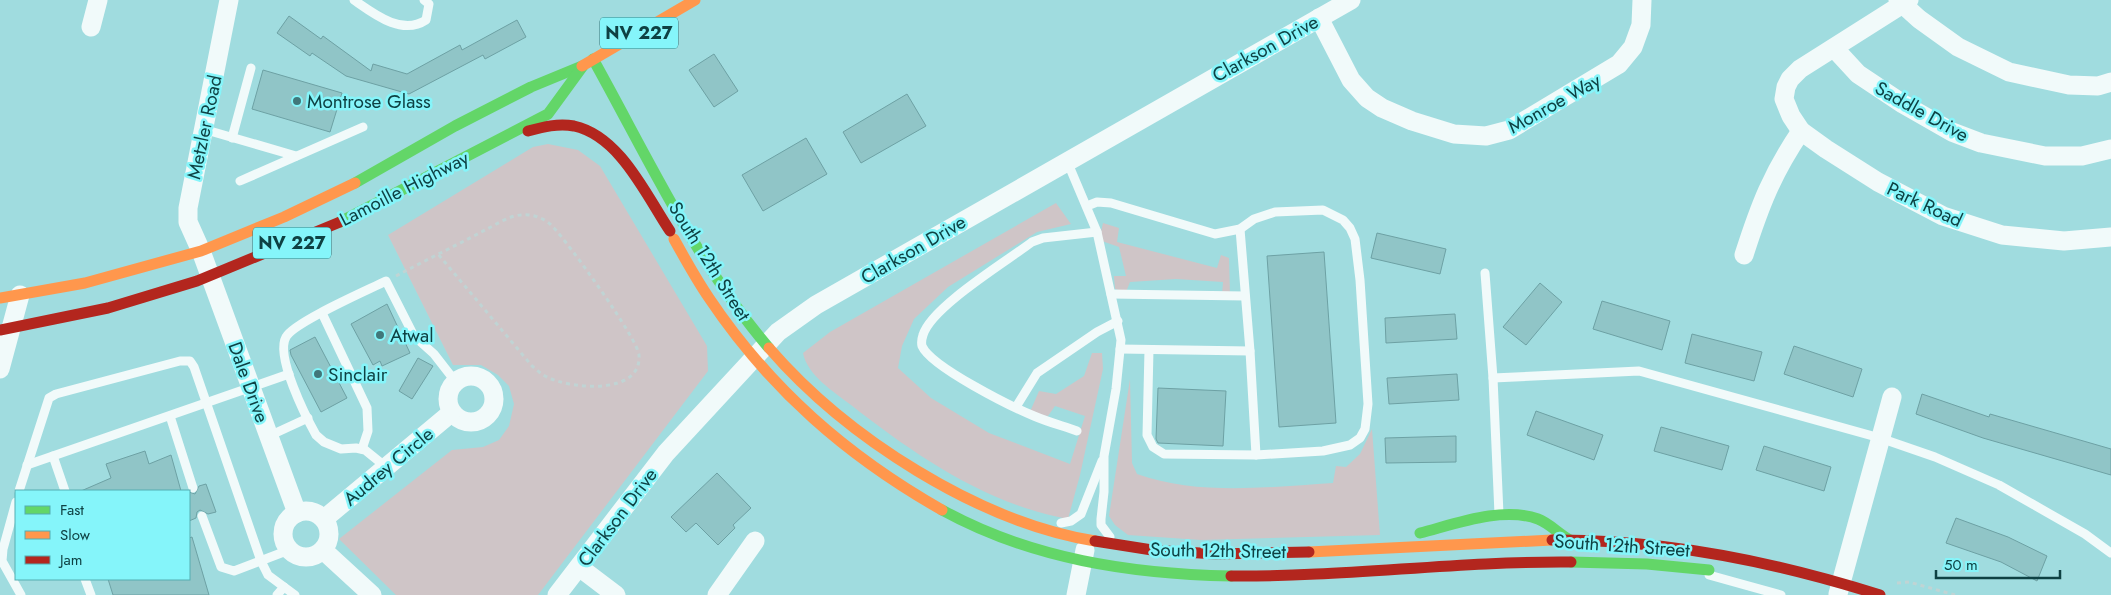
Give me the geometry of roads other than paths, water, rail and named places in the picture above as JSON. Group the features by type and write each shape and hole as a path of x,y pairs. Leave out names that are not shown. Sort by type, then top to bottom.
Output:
{"main road":[{"name":"Lamoille Highway","path":"0,298 85,283 201,251 284,217 362,180 455,126 531,87 583,66 695,0"},
{"name":"South 12th Street","path":"593,59 700,252 726,292 767,345 824,404 896,459 940,485 1034,525 1086,541 1128,548 1215,554 1465,541 1570,540 1642,544 1702,551 1760,562 1839,589 1880,595"},
{"name":"Lamoille Highway","path":"6,329 108,308 210,276 292,244 364,210 548,114 583,66"},
{"path":"583,66 607,110"},
{"path":"442,168 525,132 556,125 577,126 593,132 609,145 670,231"},
{"name":"South 12th Street","path":"625,144 709,301 754,360 828,434 867,464 905,489 997,534 1083,562 1162,573 1230,576 1495,563 1579,562 1677,566 1720,572 1791,587"},
{"path":"1393,546 1413,534 1460,522 1499,516 1534,518 1570,540"}],"street":[{"path":"90,27 98,0"},
{"name":"Metzler Road","path":"201,251 188,222 191,187 230,0"},
{"name":"Clarkson Drive","path":"557,595 666,453 781,330 816,305 1067,160 1351,0"},
{"name":"Monroe Way","path":"1319,18 1351,80 1368,98 1382,108 1454,134 1486,136 1509,130 1619,64 1633,47 1641,25 1642,0"},
{"path":"1834,48 1903,1 1958,47 2009,72 2069,85 2098,86 2111,82"},
{"name":"Park Road","path":"1834,48 1800,69 1790,78 1786,87 1784,99 1790,116 1801,131 1878,182 1943,216 1972,226 2033,239 2064,241 2111,237"},
{"name":"Saddle Drive","path":"1834,48 1858,74 1944,127 1974,140 2011,150 2045,156 2082,156 2111,149"},
{"path":"1744,254 1762,200 1781,160 1801,131"},
{"name":"Dale Drive","path":"201,251 297,513"},
{"path":"0,369 6,329 20,295"},
{"name":"Audrey Circle","path":"470,375 485,380 494,394 494,402 487,416 473,423 464,422 451,412 447,400 455,381 470,375"},
{"path":"1839,589 1892,397"},
{"name":"Audrey Circle","path":"324,519 451,412"},
{"path":"312,512 324,519 328,525 329,538 323,550 317,555 302,557 289,550 284,544 283,529 286,522 297,513 312,512"},
{"path":"717,595 755,541"},
{"path":"1076,595 1086,541"},
{"path":"323,550 372,595"},
{"path":"579,567 616,595"}],"lane":[{"path":"356,1 380,18 410,26 426,20 429,4 424,0"},
{"path":"232,138 251,68"},
{"path":"240,181 363,127"},
{"path":"203,129 296,156"},
{"path":"1067,160 1097,232 1118,321 1120,349 1116,389 1104,456 1104,492 1101,525 1110,538 1128,548"},
{"path":"1087,206 1097,202 1111,203 1215,234 1229,233 1240,229 1254,219 1275,212 1323,210 1333,213 1344,220 1350,228 1354,239 1360,280 1368,404 1365,429 1360,438 1350,445 1323,451 1256,455 1164,454 1153,447 1148,435 1149,350"},
{"path":"1240,229 1256,455"},
{"path":"1078,431 1034,416 950,370 923,347 923,333 940,310 1032,242 1043,238 1097,232"},
{"path":"1485,273 1493,378 1499,516"},
{"path":"386,467 362,449 341,449 324,442 316,435 289,374 283,350 285,338 291,331 322,313 386,281 414,336 434,354 455,381"},
{"path":"1111,294 1245,296"},
{"path":"322,313 367,408 368,431 362,449"},
{"path":"1016,407 1037,373 1097,332 1118,321"},
{"path":"1120,349 1250,351"},
{"path":"19,490 50,398 56,394 186,360 193,363 261,560 268,575 295,595"},
{"path":"1493,378 1639,371 1880,438 1935,457 1999,485 2085,534 2111,553"},
{"path":"27,465 289,374"},
{"path":"170,416 192,488"},
{"path":"269,436 308,418"},
{"path":"53,456 65,490"},
{"path":"1034,525 1062,523 1077,518 1084,508 1104,456"},
{"path":"15,505 1,548 2,561 21,595"},
{"path":"202,516 221,567 234,571 289,550"},
{"path":"1677,566 1781,595"},
{"path":"85,580 91,595"},
{"path":"277,595 284,587"}],"place":[{"name":"Montrose Glass","path":"297,101"},
{"name":"Atwal","path":"380,335"},
{"name":"Sinclair","path":"318,374"}]}
